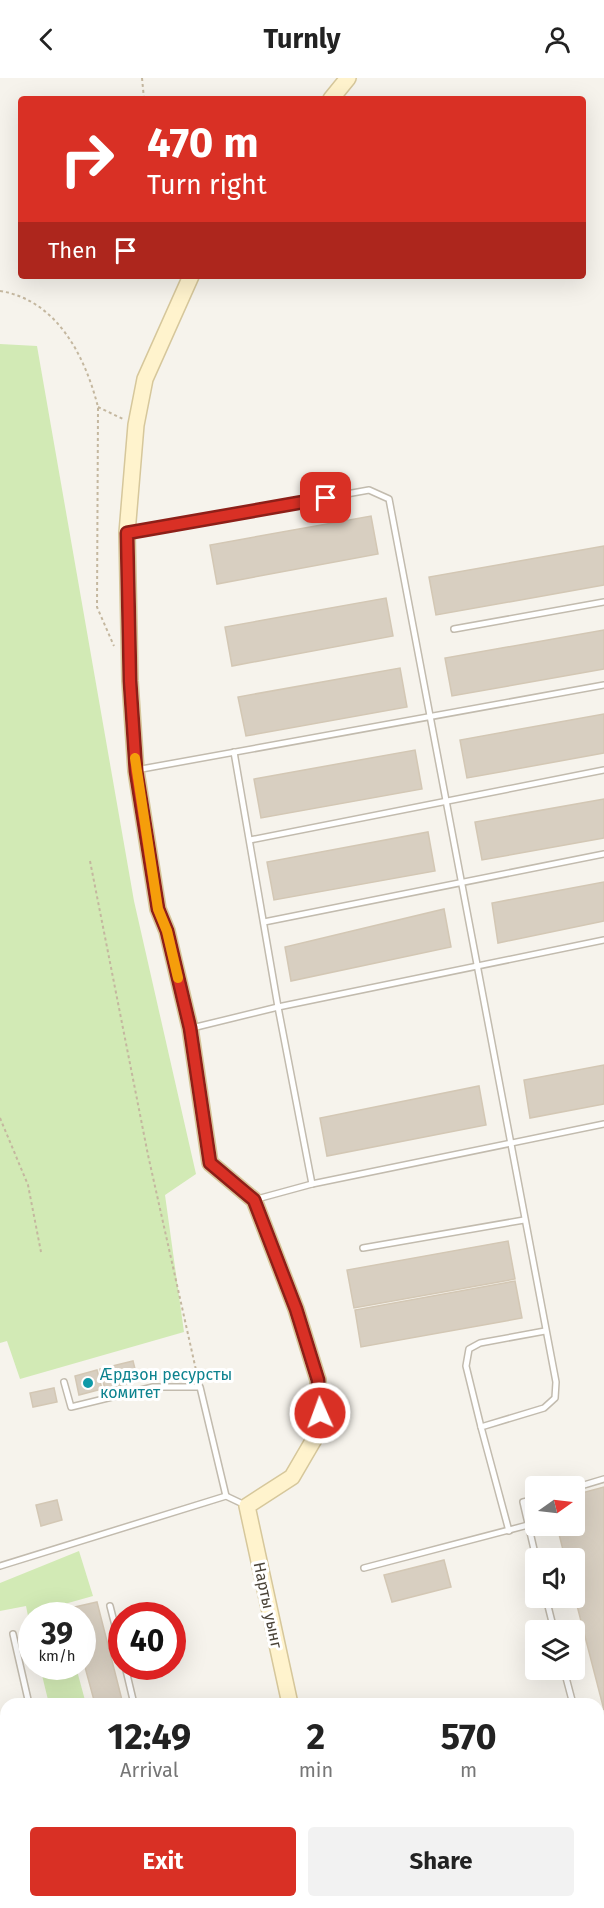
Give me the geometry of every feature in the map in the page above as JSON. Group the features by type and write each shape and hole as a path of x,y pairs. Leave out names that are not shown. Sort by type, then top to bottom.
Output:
{"street":[{"path":"333,96 348,78"},
{"path":"190,279 145,379 136,425 127,533 130,681 136,771 158,909 167,931 190,1028 210,1163 254,1200 296,1309 318,1380 320,1429 292,1477 247,1506"},
{"name":"Нарты уынг","path":"247,1506 289,1698"}],"lane":[{"path":"127,533 369,490 389,499 556,1382 555,1398 544,1408 481,1427"},
{"path":"454,628 604,602"},
{"path":"136,771 604,685"},
{"path":"234,752 278,1007 312,1184"},
{"path":"250,840 604,770"},
{"path":"264,922 461,880 604,854"},
{"path":"190,1028 278,1007 604,940"},
{"path":"254,1200 312,1184 604,1124"},
{"path":"363,1248 524,1220"},
{"path":"508,1531 466,1366 469,1349 480,1343 545,1331"},
{"path":"64,1382 71,1407 153,1387 200,1387 226,1496"},
{"path":"585,1485 604,1479"},
{"path":"0,1566 226,1496 247,1506"},
{"path":"364,1568 525,1527"},
{"path":"13,1634 28,1698"},
{"path":"128,1680 133,1698"},
{"path":"567,1680 571,1698"}],"path":[{"path":"142,78 144,96"},
{"path":"0,291 15,293 44,309 73,343 91,379 98,407 97,607 116,649"},
{"path":"98,407 136,425"},
{"path":"90,861 148,1155 200,1387"},
{"path":"0,1118 28,1185 40,1252"}],"green space":[{"path":"0,344 37,346 134,901 196,1174 165,1195 184,1332 20,1379 7,1341 0,1343"},
{"path":"79,1551 93,1596 72,1602 18,1602 18,1608 0,1611 0,1583"},
{"path":"43,1680 80,1680 84,1698 48,1698"}],"building":[{"path":"371,516 378,554 217,584 210,545"},
{"path":"604,546 604,585 436,615 429,577"},
{"path":"386,598 393,636 232,666 225,627"},
{"path":"604,630 604,669 452,696 445,658"},
{"path":"400,668 407,707 246,736 238,697"},
{"path":"604,714 604,753 467,778 460,740"},
{"path":"415,750 422,789 261,818 254,779"},
{"path":"604,799 604,838 482,860 475,822"},
{"path":"428,832 435,871 274,900 267,862"},
{"path":"604,882 604,921 498,943 492,903"},
{"path":"444,909 451,947 291,981 285,947"},
{"path":"604,1065 604,1104 530,1118 524,1080"},
{"path":"479,1086 486,1125 327,1156 320,1118"},
{"path":"508,1241 515,1279 354,1308 347,1270"},
{"path":"515,1281 522,1318 361,1347 355,1310"},
{"path":"133,1361 138,1381 105,1389 100,1369"},
{"name":"Æрдзон ресурсты комитет","path":"97,1370 102,1389 79,1395 75,1376"},
{"path":"54,1388 57,1402 33,1407 30,1393"},
{"path":"604,1487 604,1698 601,1698 585,1637 585,1620 581,1620 578,1608 585,1608 585,1548 562,1548 560,1536 585,1536 585,1492"},
{"path":"57,1500 62,1520 41,1526 36,1505"},
{"path":"444,1560 451,1587 392,1602 384,1575"},
{"path":"97,1602 108,1645 108,1680 117,1680 121,1698 93,1698 88,1680 96,1680"}],"slow traffic":[{"path":"135,758 158,909 167,931 178,978"}],"place":[{"name":"Æрдзон ресурсты комитет","path":"88,1383"}],"route":[{"path":"320,1413 318,1380 296,1309 254,1200 210,1163 198,1098 190,1028 167,931 158,909 136,771 130,681 127,533 326,498"}]}
